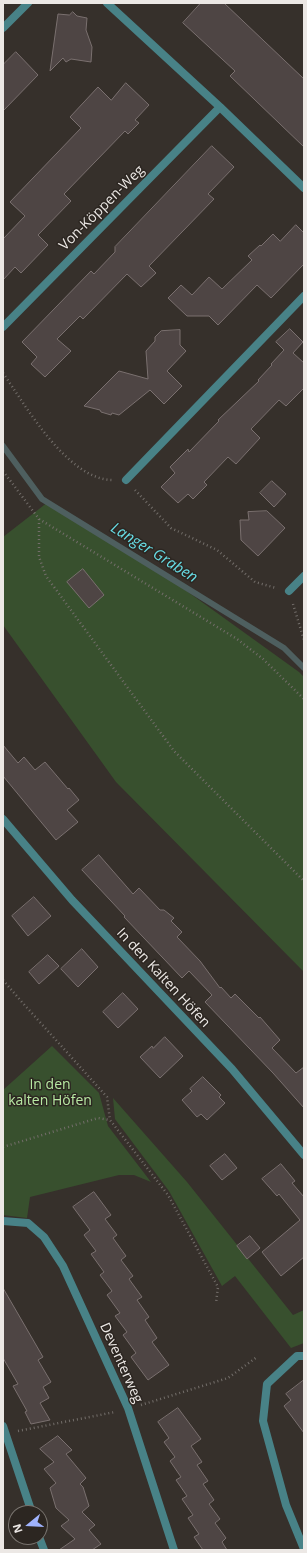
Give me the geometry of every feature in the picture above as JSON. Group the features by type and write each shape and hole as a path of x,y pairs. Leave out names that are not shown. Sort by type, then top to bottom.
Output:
{"street":[{"path":"3,28 28,3"},
{"path":"106,3 220,107 304,188"},
{"name":"Von-Köppen-Weg","path":"3,327 220,107"},
{"path":"126,480 304,296"},
{"path":"289,591 304,576"},
{"name":"In den Kalten Höfen","path":"3,819 72,900 232,1069 304,1155"},
{"name":"Deventerweg","path":"3,1221 28,1223 44,1237 63,1266 128,1408 174,1550"},
{"path":"304,1356 296,1356 267,1384 263,1421 286,1505 304,1550"},
{"path":"3,1426 29,1505"}],"path":[{"path":"3,373 48,438 69,460 89,473 108,480 126,480 171,528 217,550 255,582 289,591 304,640"},
{"path":"3,470 39,519 237,639 263,659 304,699"},
{"path":"39,519 39,557 46,576 169,745 201,779 304,881"},
{"path":"3,980 107,1097 110,1120 168,1195 218,1287 216,1303"},
{"path":"3,1147 98,1118 110,1120"}],"green space":[{"path":"48,502 156,569 304,677 304,972 116,782 3,625 3,537"},
{"name":"In den kalten Höfen","path":"52,1046 99,1093 108,1126 151,1182 134,1175 119,1175 30,1197 27,1218 3,1215 3,1090"},
{"path":"113,1098 187,1182 293,1315 304,1310 304,1343 291,1348 235,1276 222,1286 169,1191 115,1119"}],"building":[{"path":"201,3 224,3 304,79 304,147 230,76 235,71 183,23"},
{"path":"73,12 77,16 87,18 86,30 92,47 91,62 71,59 66,62 63,58 50,71 58,14 69,15"},
{"path":"16,52 38,75 3,111 3,65"},
{"path":"126,83 149,105 135,120 139,123 128,134 125,131 64,194 71,201 38,235 48,245 21,273 15,267 3,280 3,239 25,216 10,202 81,128 70,117 98,87 111,100"},
{"path":"212,146 234,167 208,194 214,199 149,266 156,273 141,287 127,274 83,319 80,316 57,339 71,351 45,377 31,364 37,357 22,342 91,271 94,274 115,252 115,247"},
{"path":"296,225 304,233 304,264 271,298 257,285 218,325 209,316 187,316 168,298 181,285 192,295 209,277 222,289 252,260 248,256 260,245 261,246 273,234 280,241"},
{"path":"290,329 303,342 293,353 304,363 304,388 286,406 279,400 251,429 260,438 236,464 228,457 204,482 207,485 193,499 188,494 178,503 161,487 175,473 170,467 188,449 189,452 219,421 218,420 259,381 258,380 284,350 276,342"},
{"path":"180,330 180,345 186,351 167,371 182,386 164,404 150,390 119,415 112,413 111,415 101,412 100,410 84,406 119,371 148,379 146,351 155,341 155,337 161,331"},
{"path":"272,481 286,494 274,507 260,493"},
{"path":"267,511 285,528 258,556 241,540 240,520 249,520 248,512"},
{"path":"83,569 104,595 89,608 67,582"},
{"path":"3,745 18,763 24,757 35,770 45,762 79,800 67,810 78,822 56,840 3,776"},
{"path":"99,855 133,894 139,888 160,910 164,910 174,918 171,921 182,932 177,937 200,961 220,988 221,987 231,998 235,994 259,1018 260,1017 280,1040 272,1048 296,1073 304,1067 304,1108 273,1073 205,1002 212,995 189,971 182,978 82,870"},
{"path":"34,897 51,916 28,936 12,916"},
{"path":"82,949 98,967 78,987 61,969"},
{"path":"48,955 59,966 39,984 29,972"},
{"path":"123,993 138,1009 118,1028 103,1012"},
{"path":"165,1037 183,1056 160,1078 140,1057"},
{"path":"203,1077 221,1095 219,1097 225,1103 207,1120 201,1114 197,1117 182,1100 192,1091 190,1089"},
{"path":"225,1154 237,1168 222,1180 210,1166"},
{"path":"281,1164 295,1181 292,1183 304,1197 304,1257 281,1276 262,1252 300,1220 279,1194 277,1196 262,1179"},
{"path":"94,1192 111,1215 105,1219 117,1235 113,1238 126,1256 121,1260 133,1276 129,1279 142,1297 137,1300 149,1317 145,1320 157,1338 152,1342 169,1365 148,1380 131,1357 136,1353 123,1335 127,1332 115,1316 120,1313 107,1295 112,1291 100,1275 104,1272 91,1254 96,1251 84,1235 90,1230 73,1207"},
{"path":"250,1236 260,1248 247,1259 237,1246"},
{"path":"3,1288 43,1357 38,1360 51,1382 43,1387 49,1398 40,1403 50,1420 31,1424 25,1412 27,1411 13,1386 18,1384 3,1358"},
{"path":"304,1380 304,1433 284,1406 291,1400 286,1394"},
{"path":"178,1408 201,1439 191,1446 202,1462 197,1465 208,1481 203,1484 214,1500 209,1504 220,1519 215,1523 226,1538 222,1542 227,1550 203,1550 194,1537 199,1534 188,1518 193,1515 182,1499 187,1496 176,1480 181,1477 170,1461 175,1457 164,1442 169,1438 158,1422"},
{"path":"58,1436 72,1450 66,1454 86,1478 80,1484 83,1487 89,1506 82,1512 95,1525 89,1530 101,1544 92,1550 59,1550 75,1539 61,1526 69,1520 56,1508 50,1488 56,1483 44,1469 54,1462 40,1449"}],"waterway":[{"name":"Langer Graben","path":"3,446 42,499 284,648 304,668"}]}
